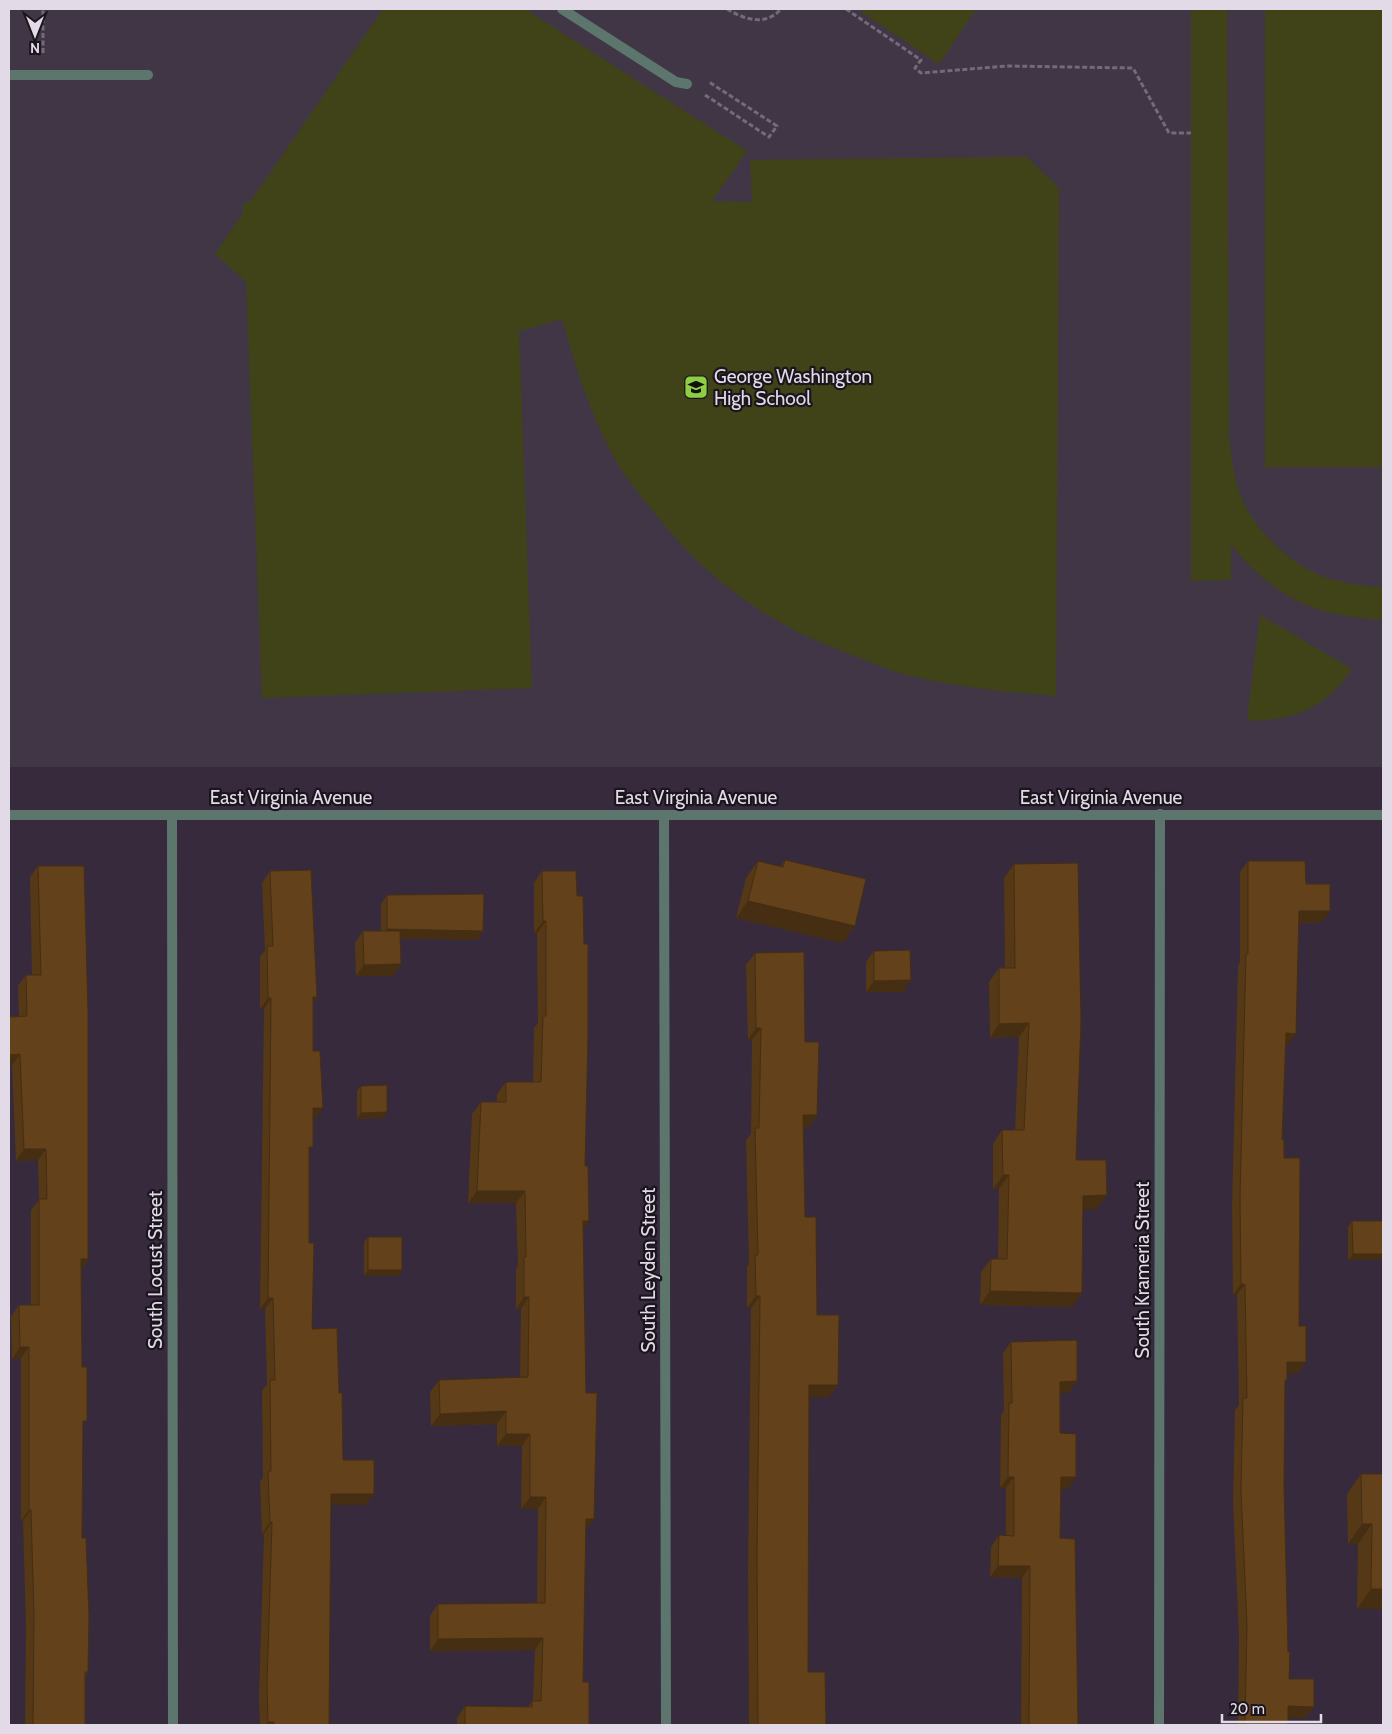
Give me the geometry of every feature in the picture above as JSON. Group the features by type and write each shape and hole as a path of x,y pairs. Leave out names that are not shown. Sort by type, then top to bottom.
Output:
{"street":[{"path":"562,9 676,82 686,84"},
{"path":"9,75 148,75"},
{"name":"East Virginia Avenue","path":"9,814 1383,815"},
{"name":"South Locust Street","path":"172,814 173,1725"},
{"name":"South Leyden Street","path":"664,814 666,1725"},
{"name":"South Krameria Street","path":"1160,814 1160,1725"}],"path":[{"path":"43,9 43,75"},
{"path":"727,9 745,19 762,20 782,9"},
{"path":"846,9 921,60 915,68 921,73 1007,66 1133,68 1170,133 1190,133"},
{"path":"686,84 770,138 777,126 704,78"}],"shaded area":[{"name":"George Washington High School","path":"9,9 1383,9 1383,767 9,767"}],"green space":[{"path":"383,9 525,9 747,151 712,201 752,202 750,160 1027,157 1059,188 1056,696 962,686 895,672 801,633 775,619 727,587 683,546 661,521 617,463 604,438 577,371 562,319 519,331 532,688 262,698 246,282 215,254 243,213 243,203 250,202"},
{"path":"857,9 976,9 939,64"},
{"path":"1191,9 1227,9 1229,440 1241,497 1254,521 1273,543 1307,569 1334,580 1383,587 1383,620 1336,614 1316,609 1298,601 1264,579 1231,545 1231,580 1191,581"},
{"path":"1265,9 1383,9 1383,467 1265,467"},
{"path":"1260,615 1352,669 1331,694 1307,710 1280,718 1247,721"}],"building":[{"path":"785,860 866,879 855,926 748,901 758,861 783,867"},
{"path":"1248,861 1305,861 1306,884 1330,884 1330,911 1299,911 1296,1034 1286,1033 1282,1140 1284,1140 1284,1158 1300,1158 1299,1326 1306,1326 1306,1362 1287,1362 1287,1380 1285,1380 1284,1484 1288,1652 1290,1652 1289,1679 1314,1679 1314,1707 1288,1706 1288,1725 1245,1725 1247,1625 1241,1490 1243,1398 1247,1398 1245,1284 1241,1284 1240,1197 1246,954 1248,954"},
{"path":"1078,863 1081,1022 1076,1160 1106,1160 1107,1195 1083,1196 1082,1293 990,1291 991,1259 1007,1259 1009,1175 1003,1175 1002,1130 1024,1130 1029,1023 999,1024 999,968 1015,968 1014,864"},
{"path":"38,866 84,866 88,1011 88,1259 81,1259 82,1367 87,1367 87,1421 83,1421 82,1538 86,1538 89,1616 88,1672 85,1672 85,1725 33,1725 34,1615 31,1510 29,1510 29,1347 20,1347 19,1305 39,1305 39,1199 47,1199 46,1149 24,1149 20,1054 9,1055 9,1017 27,1016 26,975 41,975"},
{"path":"311,870 317,997 313,997 313,1051 320,1051 323,1108 313,1108 313,1147 309,1147 309,1243 314,1243 312,1329 337,1328 339,1393 342,1393 343,1460 374,1460 374,1494 331,1494 329,1725 274,1725 274,1722 268,1722 267,1684 272,1522 270,1522 268,1471 271,1471 270,1380 275,1380 273,1298 268,1298 271,998 268,998 267,946 273,946 270,871"},
{"path":"542,871 576,871 577,896 583,896 584,944 588,944 585,1166 588,1166 589,1221 583,1221 586,1393 597,1393 594,1519 586,1519 583,1682 589,1682 589,1725 465,1725 465,1706 532,1707 532,1701 541,1701 543,1638 438,1639 438,1604 545,1603 546,1497 530,1497 530,1434 506,1434 506,1411 440,1414 439,1380 528,1377 529,1297 524,1297 524,1257 526,1257 525,1191 477,1191 481,1102 506,1102 506,1082 541,1082 543,1016 546,1016 546,921 543,921"},
{"path":"484,894 483,931 387,929 387,895"},
{"path":"363,931 400,931 401,964 364,965"},
{"path":"910,950 911,980 874,981 874,951"},
{"path":"804,952 805,1042 819,1042 817,1115 803,1115 805,1217 816,1217 817,1315 839,1315 838,1385 809,1385 808,1672 825,1672 826,1725 758,1725 757,1558 760,1296 756,1296 755,1255 758,1255 755,1128 759,1128 761,1028 756,1028 755,953"},
{"path":"387,1085 387,1112 361,1113 361,1086"},
{"path":"1352,1221 1383,1221 1383,1254 1353,1254"},
{"path":"368,1237 402,1237 402,1270 368,1270"},
{"path":"1077,1340 1077,1381 1060,1382 1060,1433 1076,1434 1076,1477 1061,1477 1060,1538 1075,1539 1078,1725 1029,1725 1030,1566 998,1566 999,1535 1014,1536 1014,1477 1008,1477 1009,1403 1012,1403 1011,1342"},
{"path":"1361,1474 1383,1474 1383,1589 1371,1589 1372,1524 1362,1524"}],"place":[{"name":"George Washington High School","path":"696,387"}]}
